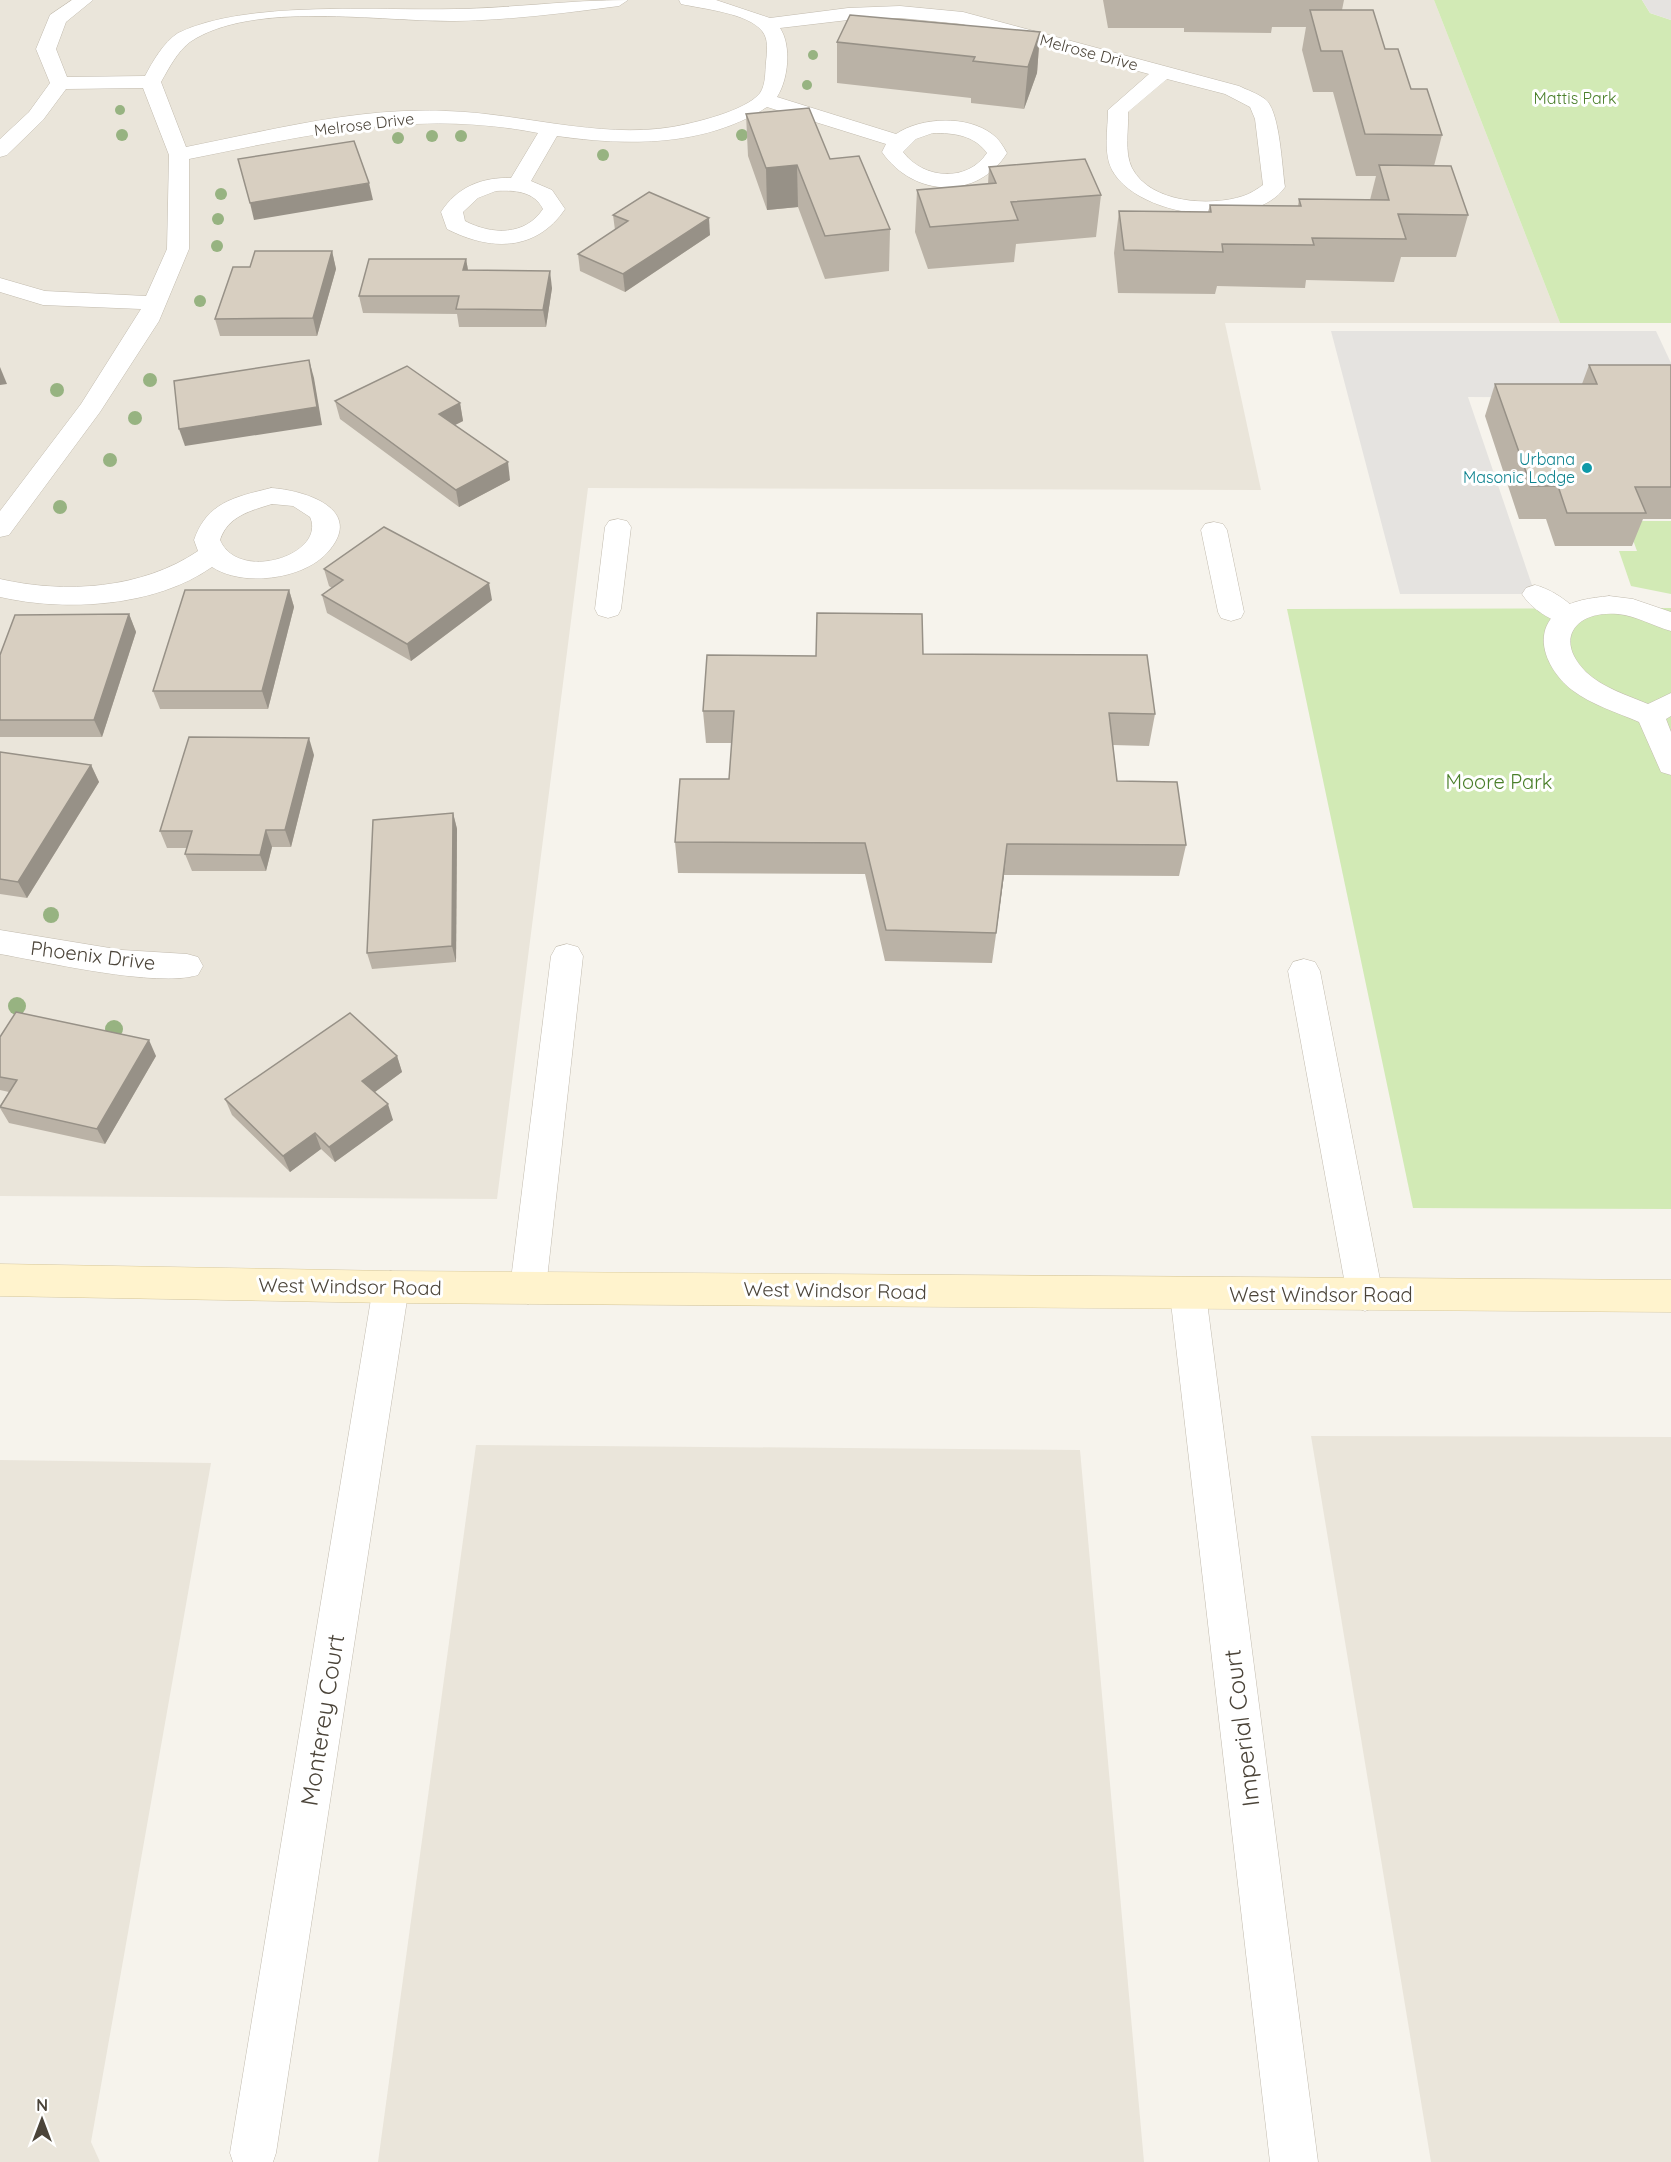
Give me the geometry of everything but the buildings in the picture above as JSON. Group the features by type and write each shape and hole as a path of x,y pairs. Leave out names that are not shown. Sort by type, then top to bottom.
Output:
{"main road":[{"name":"West Windsor Road","path":"0,1280 391,1287 1671,1296"}],"street":[{"path":"60,82 46,49 57,19 84,0"},
{"path":"151,82 167,55 183,39 202,27 271,7 312,5 430,15 619,0"},
{"name":"Melrose Drive","path":"688,0 732,11 766,24 848,14 890,12 963,18 1232,90 1259,104 1265,119 1274,187 1252,201 1216,208 1169,203 1131,184 1121,166 1118,110 1163,72"},
{"path":"766,24 775,36 777,48 775,87 764,100 898,141"},
{"path":"60,82 151,82"},
{"path":"0,151 36,116 60,82"},
{"path":"0,529 91,407 147,321 178,249 179,155 151,82"},
{"name":"Melrose Drive","path":"179,155 306,130 392,117 456,117 506,121 551,129 630,138 667,135 731,118 764,100"},
{"path":"518,184 551,129"},
{"path":"0,285 43,298 155,303"},
{"path":"608,609 618,527"},
{"path":"1214,530 1231,612"},
{"path":"0,588 12,592 85,596 140,588 177,576 211,555"},
{"path":"1535,594 1568,617"},
{"path":"1671,622 1630,607 1608,605 1580,610 1568,617 1560,624 1555,640 1558,659 1578,681 1660,710 1671,765"},
{"name":"Phoenix Drive","path":"0,942 122,962 187,966"},
{"path":"528,1288 567,956"},
{"path":"1304,971 1365,1294"},
{"name":"Monterey Court","path":"253,2153 391,1287"},
{"name":"Imperial Court","path":"1188,1294 1294,2162"}],"shaded area":[{"path":"0,0 1434,0 1560,323 1225,323 1261,490 588,488 497,1199 0,1196"},
{"path":"1642,0 1671,0 1671,20 1650,13"},
{"path":"1331,331 1656,331 1671,363 1671,398 1468,397 1535,594 1400,594"},
{"path":"1311,1436 1671,1437 1671,2162 1431,2162"},
{"path":"476,1445 1080,1450 1144,2162 378,2162"},
{"path":"0,1460 211,1463 91,2142 100,2162 0,2162"}],"green space":[{"name":"Mattis Park","path":"1434,0 1642,0 1650,13 1671,20 1671,323 1560,323"},
{"path":"1626,521 1671,521 1671,594 1631,586 1619,551 1637,551"},
{"name":"Moore Park","path":"1671,608 1671,1209 1413,1208 1287,609"}],"place":[{"name":"Urbana Masonic Lodge","path":"1587,468"}]}
